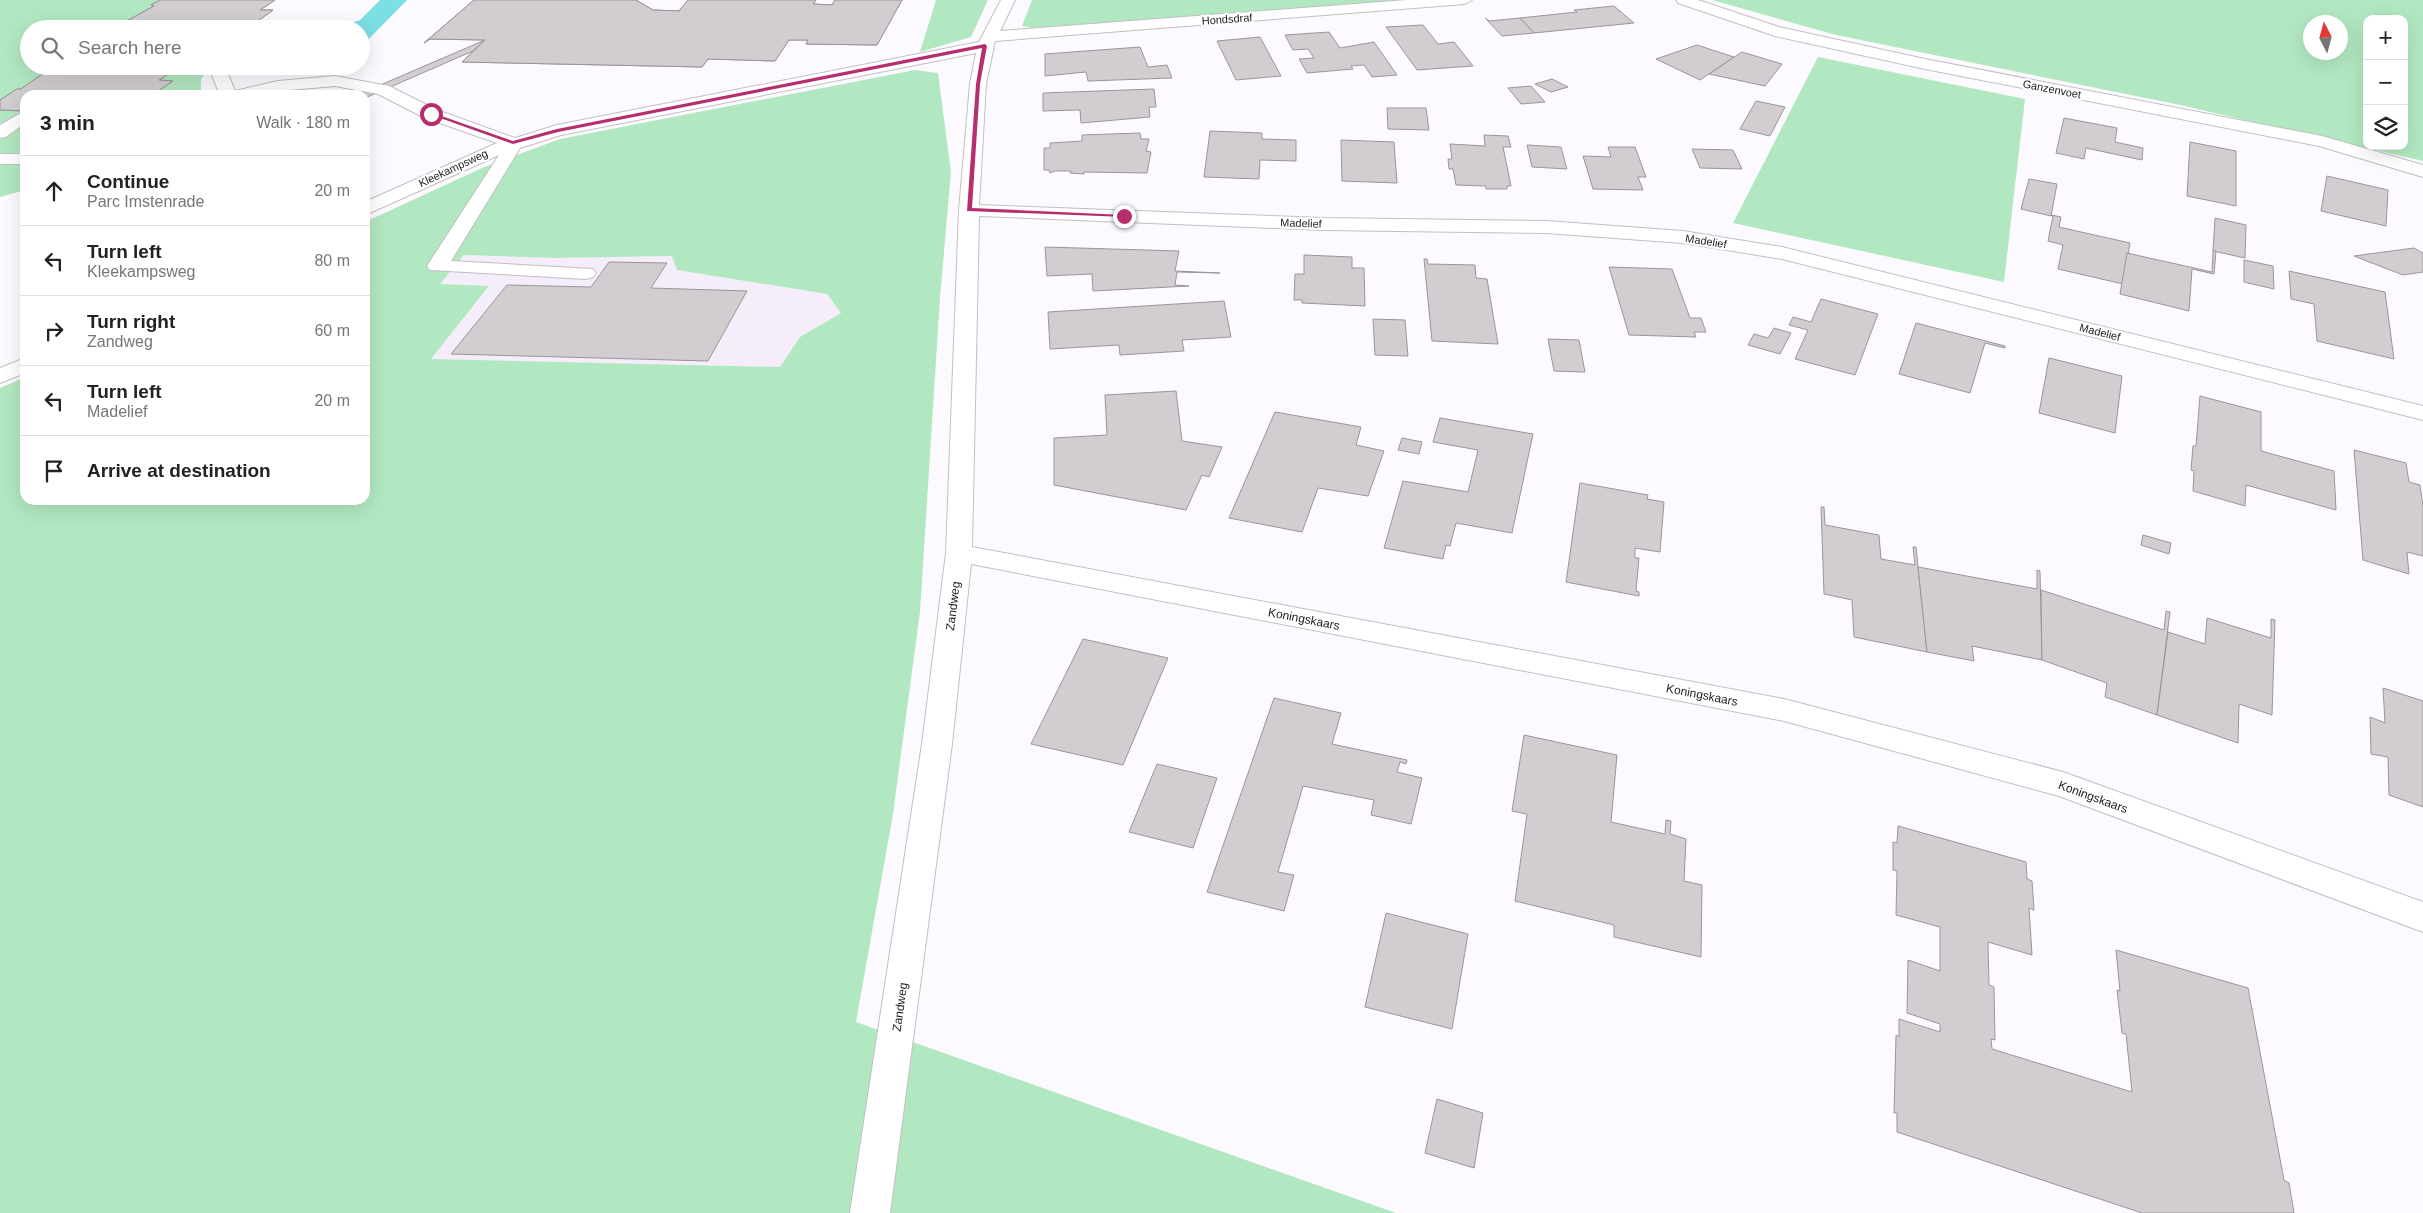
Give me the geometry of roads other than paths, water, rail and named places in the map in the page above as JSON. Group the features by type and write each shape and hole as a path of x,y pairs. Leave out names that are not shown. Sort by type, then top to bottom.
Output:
{"street":[{"name":"Zandweg","path":"870,1213 937,744 959,553 969,210 978,84 987,41 1008,0"},
{"name":"Hondsdraf","path":"987,41 1465,0"},
{"name":"Ganzenvoet","path":"1683,0 1775,32 1925,64 2322,141 2423,171"},
{"name":"Kleekampsweg","path":"370,207 473,159 513,143 557,130 987,41"},
{"path":"220,75 226,90"},
{"path":"260,90 278,86 334,81 383,90 431,114 513,143 507,156 437,266 586,273"},
{"path":"0,134 20,127"},
{"path":"0,159 20,159"},
{"name":"Madelief","path":"969,210 1324,224 1546,227 1683,237 1782,253 2423,414"},
{"path":"0,376 20,367"},
{"name":"Koningskaars","path":"959,553 1784,710 2063,785 2423,917"}],"water":[{"path":"380,0 407,0 370,38 370,20 360,20"}]}
